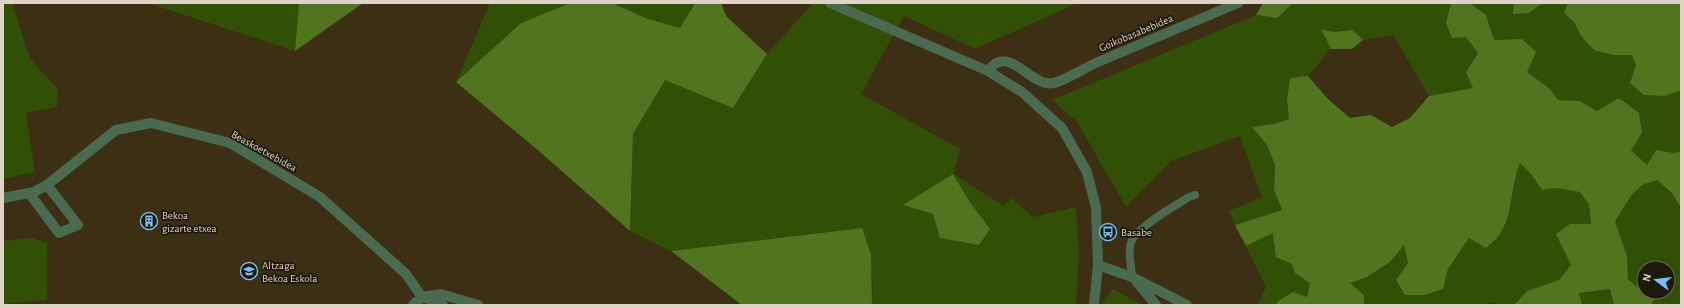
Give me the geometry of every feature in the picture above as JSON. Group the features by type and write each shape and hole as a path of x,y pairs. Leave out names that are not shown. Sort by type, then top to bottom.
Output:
{"street":[{"path":"830,3 988,71 1022,92 1062,128 1087,172 1096,208 1098,265 1094,305"},
{"name":"Goikobasabebidea","path":"988,71 992,65 997,62 1007,62 1043,82 1054,83 1096,62 1238,3"},
{"name":"Beaskoetxebidea","path":"3,198 29,193 47,185 116,130 151,123 230,143 320,196 406,274 422,297"},
{"path":"29,193 59,234 78,225 47,185"},
{"path":"1098,265 1132,277 1187,305"},
{"path":"1132,277 1156,305"},
{"path":"413,305 422,297 441,294 478,305"},
{"path":"422,297 441,302 443,305"}],"lane":[{"path":"1132,277 1130,245 1133,237 1149,224 1189,197 1195,195"}],"green space":[{"path":"3,3 12,3 30,59 58,89 57,107 26,113 35,172 3,179"},
{"path":"148,3 299,3 295,51"},
{"path":"299,3 363,3 295,51"},
{"path":"490,3 570,3 521,23 456,82"},
{"path":"570,3 612,3 648,19 680,28 695,3 721,3 726,16 767,54 733,108 665,80 633,134 630,231 539,151 456,82 521,23"},
{"path":"612,3 695,3 680,29 648,19"},
{"path":"813,3 1078,3 975,49 904,16 861,94 960,149 953,174 1004,206 1011,198 1033,217 1076,207 1079,255 1076,305 872,305 873,283 862,228 671,251 630,231 633,134 665,79 733,108 767,54","holes":["953,174 969,201 940,238 933,214 904,205"]},
{"path":"1263,3 1292,4 1277,18 1256,15"},
{"path":"1291,3 1451,3 1446,23 1466,37 1478,53 1466,72 1474,88 1429,96 1393,35 1363,40 1352,30 1334,32 1322,29 1331,49 1308,76 1290,78 1287,100 1289,119 1274,124 1252,127 1267,145 1275,165 1274,190 1282,210 1235,225 1229,211 1262,197 1240,136 1171,161 1126,207 1077,122 1052,100 1256,15 1265,17 1292,4"},
{"path":"1451,3 1470,3 1486,15 1494,40 1522,39 1536,52 1527,72 1550,89 1558,100 1580,101 1597,111 1619,98 1639,113 1642,133 1631,150 1647,165 1656,150 1674,153 1681,151 1681,208 1672,193 1657,180 1642,185 1631,196 1615,221 1627,256 1628,279 1636,286 1636,300 1654,300 1652,302 1652,305 1614,305 1610,289 1579,293 1582,305 1514,305 1527,291 1559,280 1571,265 1556,234 1570,224 1591,224 1589,204 1580,192 1557,188 1542,190 1531,174 1520,163 1508,216 1500,234 1486,248 1469,238 1448,269 1443,289 1424,295 1405,295 1396,280 1408,263 1404,245 1390,262 1367,277 1350,283 1364,295 1364,305 1277,305 1277,302 1293,292 1307,297 1310,283 1295,273 1292,264 1276,257 1273,233 1246,246 1235,225 1282,210 1274,190 1275,165 1267,145 1252,127 1274,124 1289,119 1287,100 1290,78 1308,76 1328,99 1350,118 1371,115 1392,127 1410,118 1429,96 1473,88 1466,72 1478,53 1466,37 1452,38 1446,23"},
{"path":"1470,3 1514,3 1513,14 1529,13 1540,5 1568,3 1564,13 1574,22 1581,36 1613,55 1632,55 1636,65 1630,83 1665,96 1681,90 1681,151 1674,153 1656,150 1647,165 1631,150 1642,133 1580,101 1558,100 1550,89 1526,72 1522,39 1494,40 1486,15"},
{"path":"1514,3 1552,3 1540,5 1529,13 1513,14"},
{"path":"1568,3 1681,3 1681,90 1665,96 1644,95 1630,83 1636,65 1632,55 1613,55 1594,50 1581,36 1574,22 1564,13"},
{"path":"1321,29 1334,32 1352,30 1363,40 1352,49 1331,49"},
{"path":"1520,162 1531,174 1542,190 1557,188 1580,191 1589,204 1591,224 1570,224 1563,249 1571,265 1559,280 1527,291 1514,305 1486,303 1484,305 1364,305 1364,295 1350,283 1367,277 1390,262 1404,245 1408,263 1396,280 1443,289 1448,269 1469,238 1510,209 1514,180"},
{"path":"953,174 969,201 990,229 979,245 940,238 933,214 903,205"},
{"path":"1657,180 1672,193 1681,208 1681,305 1652,305 1652,302 1654,300 1676,300 1676,260 1636,260 1636,286 1628,279 1627,256 1615,221 1631,196 1642,185"},
{"path":"862,228 871,255 872,305 742,305 671,251"},
{"path":"1273,233 1292,264 1295,273 1310,282 1307,297 1277,302 1277,305 1258,305 1266,287 1246,246"},
{"path":"32,238 47,243 47,300 3,304 3,241"},
{"path":"1113,289 1143,305 1103,305 1103,301"},
{"path":"1610,289 1614,305 1582,305 1579,293"}],"place":[{"name":"Bekoa gizarte etxea","path":"149,221"},
{"name":"Basabe","path":"1108,232"},
{"name":"Altzaga Bekoa Eskola","path":"249,271"}]}
